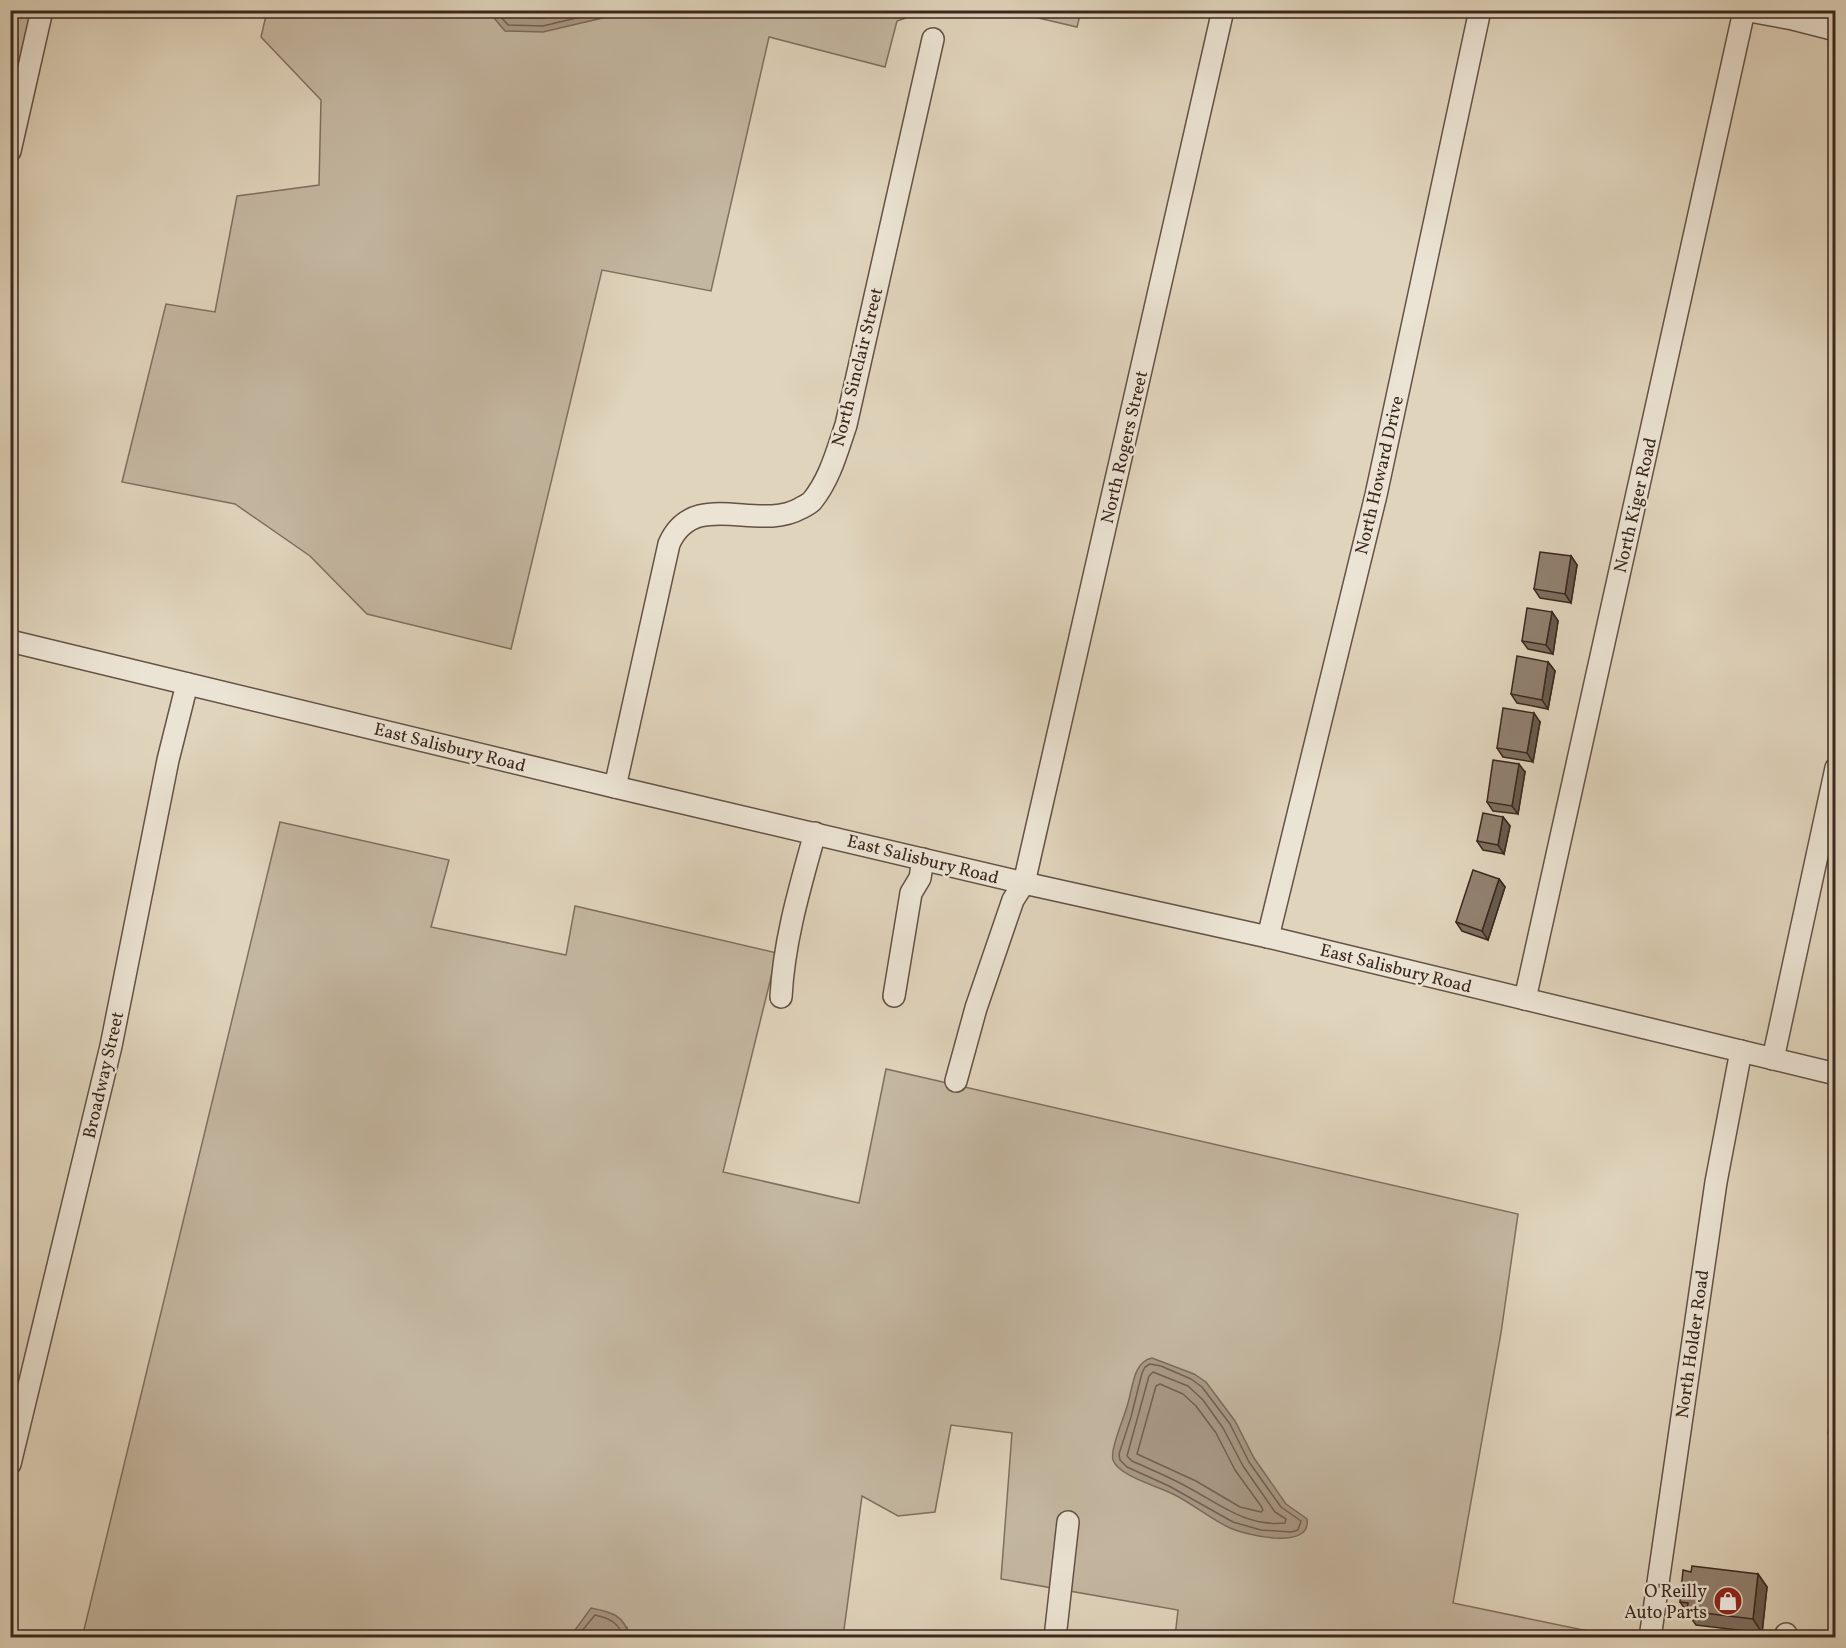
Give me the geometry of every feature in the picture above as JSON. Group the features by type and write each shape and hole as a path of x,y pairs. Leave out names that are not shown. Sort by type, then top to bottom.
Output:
{"street":[{"path":"10,151 42,10"},
{"name":"North Rogers Street","path":"956,1081 976,1008 1013,900 1024,883 1223,10"},
{"name":"North Howard Drive","path":"1268,937 1376,495 1480,10"},
{"path":"1744,11 1793,19 1836,30"},
{"name":"North Kiger Road","path":"1525,999 1744,11"},
{"name":"North Sinclair Street","path":"615,787 669,543 674,531 683,522 703,514 775,517 790,515 811,503 828,478 846,425 933,39"},
{"name":"East Salisbury Road","path":"10,641 615,787 1024,883 1268,937 1836,1074"},
{"name":"Broadway Street","path":"10,1464 111,1046 168,760 187,684"},
{"path":"1773,1059 1836,768"},
{"path":"781,997 793,912 815,833"},
{"path":"894,996 911,893 920,878 923,859"},
{"name":"North Holder Road","path":"1650,1638 1716,1182 1741,1051"},
{"path":"1055,1638 1068,1522"}],"shaded area":[{"path":"11,11 42,11 11,153"},
{"path":"267,11 488,11 585,22 632,11 926,11 897,21 885,67 769,37 711,291 602,270 511,649 367,614 310,556 235,504 122,482 166,304 215,312 237,196 319,185 321,100 261,37"},
{"path":"1008,11 1081,11 1077,27"},
{"path":"280,822 449,860 431,927 566,955 575,906 777,953 723,1172 859,1203 886,1069 1518,1214 1501,1333 1453,1603 1617,1637 1175,1637 1178,1610 1001,1579 1012,1433 951,1425 935,1512 898,1516 862,1496 843,1637 629,1637 627,1627 575,1630 574,1637 82,1638"},
{"path":"1835,1385 1835,1436 1828,1434"}],"water":[{"path":"488,11 632,11 543,32 505,31"},
{"path":"1152,1358 1194,1374 1206,1382 1235,1421 1254,1458 1286,1504 1307,1519 1306,1529 1299,1535 1289,1538 1276,1538 1262,1537 1230,1528 1175,1495 1131,1476 1116,1466 1113,1460 1114,1448 1137,1370 1146,1360"},
{"path":"591,1608 605,1611 620,1619 629,1637 574,1637 575,1630"}],"building":[{"path":"1540,552 1571,556 1565,594 1534,589"},
{"path":"1527,608 1552,612 1546,645 1522,641"},
{"path":"1517,656 1548,662 1542,700 1511,694"},
{"path":"1503,708 1534,713 1527,753 1497,748"},
{"path":"1493,760 1519,764 1512,806 1487,802"},
{"path":"1483,813 1503,817 1498,845 1477,841"},
{"path":"1473,870 1499,879 1482,931 1456,922"},
{"name":"O'Reilly Auto Parts","path":"1692,1566 1758,1574 1753,1619 1687,1611 1688,1603 1680,1602 1683,1570 1691,1572"}],"place":[{"name":"O'Reilly Auto Parts","path":"1728,1601"}]}
